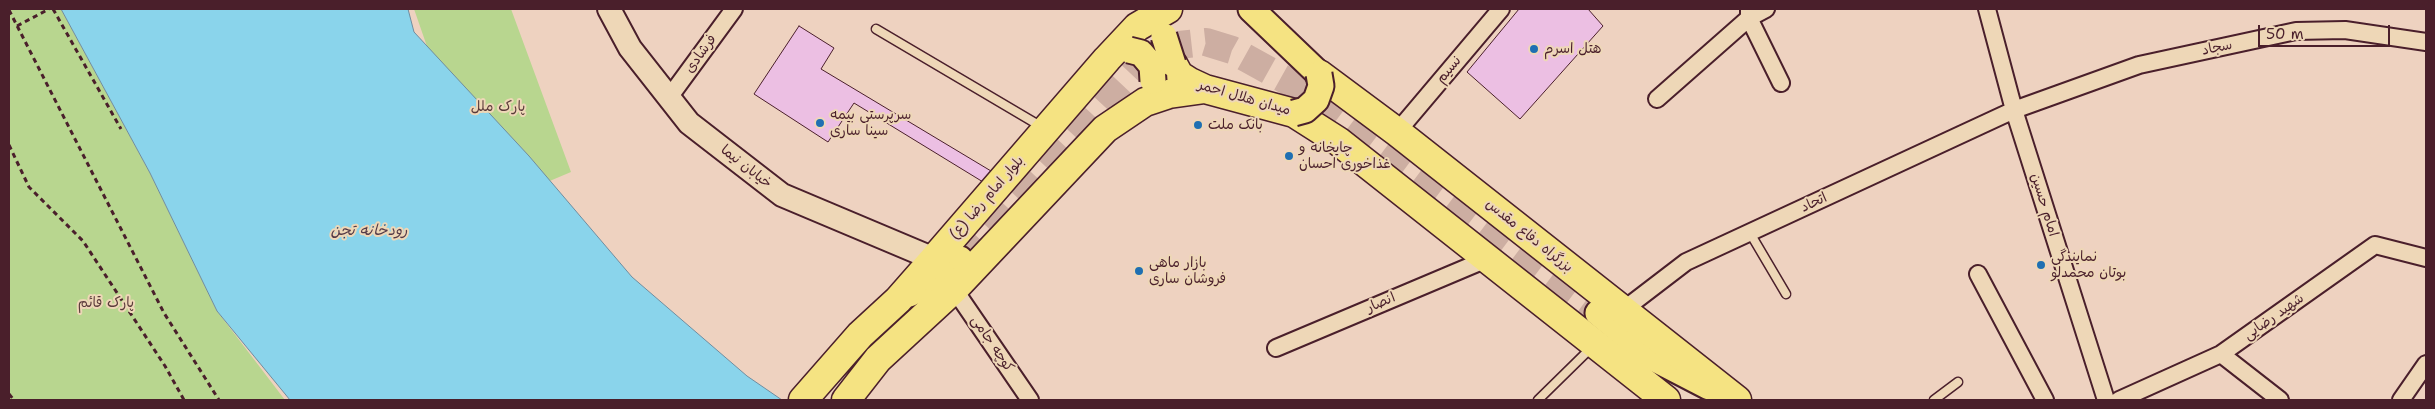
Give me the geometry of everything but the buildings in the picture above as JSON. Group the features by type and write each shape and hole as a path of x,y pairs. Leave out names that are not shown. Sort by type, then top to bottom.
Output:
{"highway":[{"name":"بلوار امام رضا (ع)","path":"806,396 860,335 947,259 1046,129 1117,55 1137,27 1168,9"},
{"name":"میدان هلال احمر","path":"1163,72 1205,89 1313,122"},
{"path":"846,400 878,359 954,288 1105,129 1140,105 1169,94 1205,89"},
{"name":"بزرگراه دفاع مقدس","path":"1334,90 1397,132 1610,312 1735,400"},
{"path":"1313,122 1666,400"}],"main road":[{"name":"میدان هلال احمر","path":"1163,72 1164,36 1173,9"},
{"path":"1252,9 1334,90"},
{"path":"1117,55 1140,53 1152,66 1163,72 1150,94 1140,105"},
{"name":"میدان هلال احمر","path":"1313,122 1305,110 1316,100 1321,86 1334,90"}],"street":[{"name":"خیابان نیما","path":"608,9 630,48 668,99 689,122 782,195 947,259"},
{"name":"فرشادی","path":"668,99 734,9"},
{"name":"نسیم","path":"1397,132 1501,9"},
{"path":"1657,99 1749,14 1766,9"},
{"name":"امام حسین","path":"1987,9 2014,110 2106,400"},
{"path":"1749,14 1781,83"},
{"name":"سجاد","path":"2014,110 2139,65 2296,31 2345,30 2426,42"},
{"name":"اتحاد","path":"1610,312 1686,262 2014,110"},
{"name":"شهید رضایی","path":"2118,400 2221,354 2374,245 2419,256"},
{"path":"2419,256 2426,265"},
{"name":"انصار","path":"1276,348 1487,259"},
{"path":"1978,274 2045,400"},
{"name":"کوچه جامی","path":"954,288 1030,400"},
{"path":"2221,354 2280,400"},
{"path":"2402,400 2426,364"}],"lane":[{"path":"876,29 1046,129"},
{"path":"1750,233 1786,294"},
{"path":"1538,400 1595,344"},
{"path":"1934,400 1958,382"}],"path":[{"path":"17,26 49,9"},
{"path":"53,9 121,129"},
{"path":"9,10 164,313 219,400"},
{"path":"9,145 29,187 83,241 165,366 184,400"},
{"path":"9,394 14,400"}],"green space":[{"name":"پارک قائم","path":"9,9 61,9 150,173 217,311 285,400 9,400"},
{"name":"پارک ملل","path":"414,9 511,9 571,172 507,199 456,130"}],"water":[{"name":"رودخانه تجن","path":"61,9 408,9 414,32 529,156 632,277 747,376 782,400 290,400 217,311 150,173"}],"tunnel":[{"path":"960,259 1150,55 1179,45 1206,42 1232,50 1291,83 1598,313"}],"place":[{"name":"هتل اسرم","path":"1534,49"},
{"name":"سرپرستی بیمه سینا ساری","path":"820,123"},
{"name":"بانک ملت","path":"1198,125"},
{"name":"چایخانه و غذاخوری احسان","path":"1289,156"},
{"name":"نمایندگی بوتان محمدلو","path":"2041,265"},
{"name":"بازار ماهی فروشان ساری","path":"1139,271"}]}
